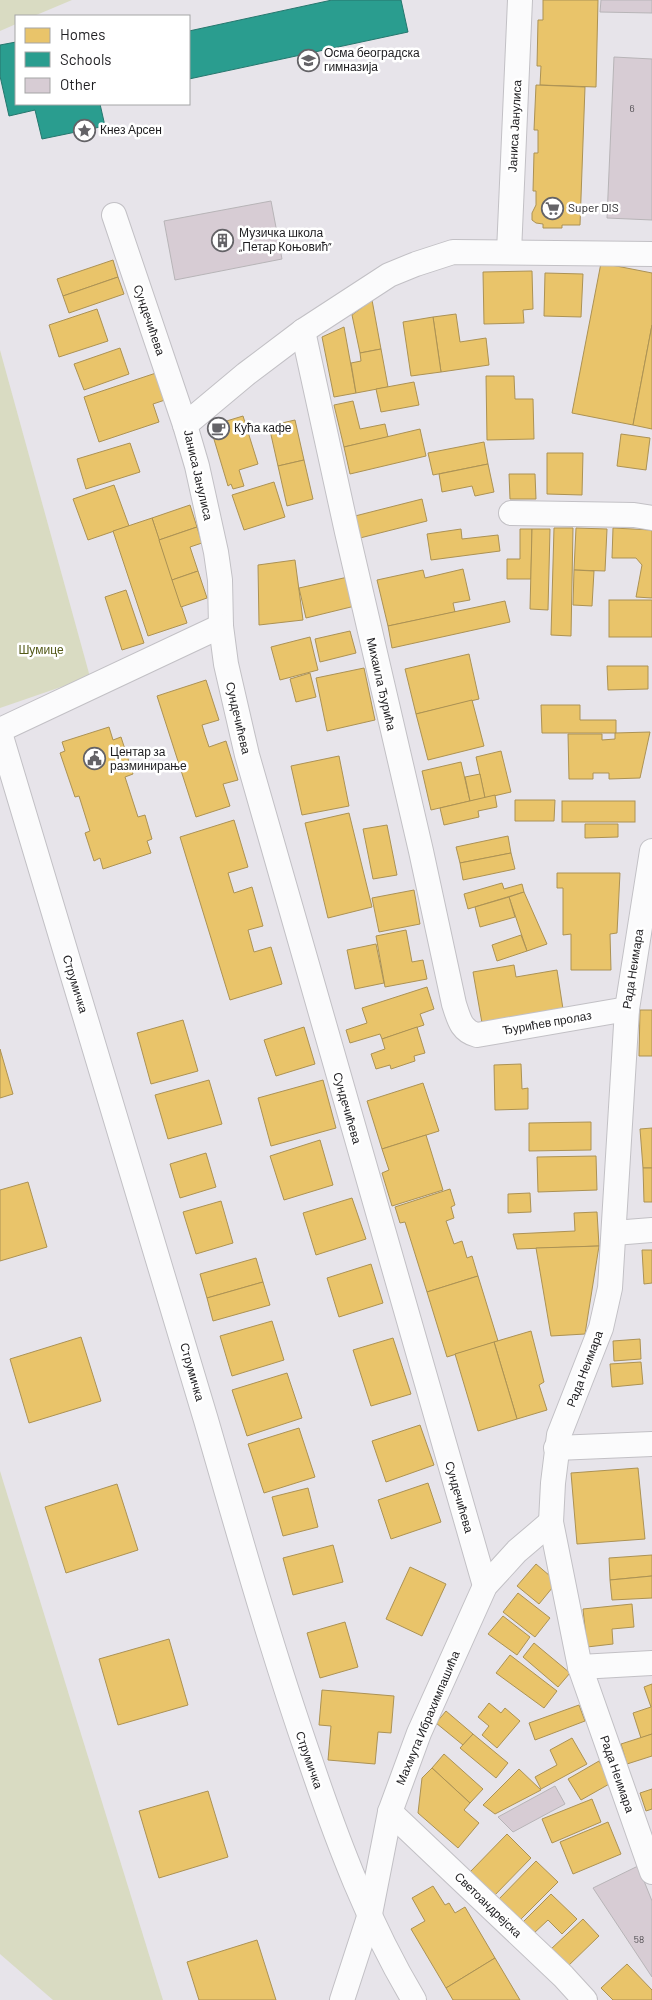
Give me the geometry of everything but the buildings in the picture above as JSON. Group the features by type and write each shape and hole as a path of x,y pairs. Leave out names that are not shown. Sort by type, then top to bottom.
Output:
{"street":[{"name":"Јаниса Јанулиса","path":"509,252 520,0"},
{"name":"Сундечићева","path":"114,215 185,426"},
{"name":"Јаниса Јанулиса","path":"221,626 220,580 216,552 185,426 246,374 303,331 389,275 416,264 453,252 652,254"},
{"name":"Михаила Ђурића","path":"303,331 454,1004 462,1025 468,1033"},
{"path":"511,513 634,515 652,518"},
{"name":"Сундечићева","path":"221,626 226,664 247,755 484,1586"},
{"path":"0,731 221,626"},
{"name":"Струмичка","path":"0,731 189,1361 279,1670 324,1802 370,1914 399,1975 414,2000"},
{"name":"Рада Неимара","path":"652,851 627,1009 610,1288 605,1315 559,1435 556,1448 551,1522 580,1667 652,1872"},
{"name":"Ђурићев пролаз","path":"468,1033 477,1035 627,1009"},
{"path":"614,1233 652,1230"},
{"path":"556,1448 652,1444"},
{"name":"Махмута Ибрахимпашића","path":"342,2000 370,1914 390,1812 419,1733 484,1586 517,1551 551,1522"},
{"path":"580,1667 652,1663"},
{"name":"Светоандрејска","path":"390,1812 585,2000"}],"green space":[{"path":"0,0 72,0 36,15 15,15 15,24 0,31"},
{"name":"Шумице","path":"0,350 90,677 0,708"},
{"path":"0,1471 163,2000 53,2000 0,1954"}],"place":[{"name":"Осма београдска гимназија","path":"308,60"},
{"name":"Кнез Арсен","path":"84,130"},
{"name":"Super DIS","path":"552,208"},
{"name":"Музичка школа „Петар Коњовић”","path":"223,240"},
{"name":"Кућа кафе","path":"218,428"},
{"name":"Центар за разминирање","path":"94,759"}]}
